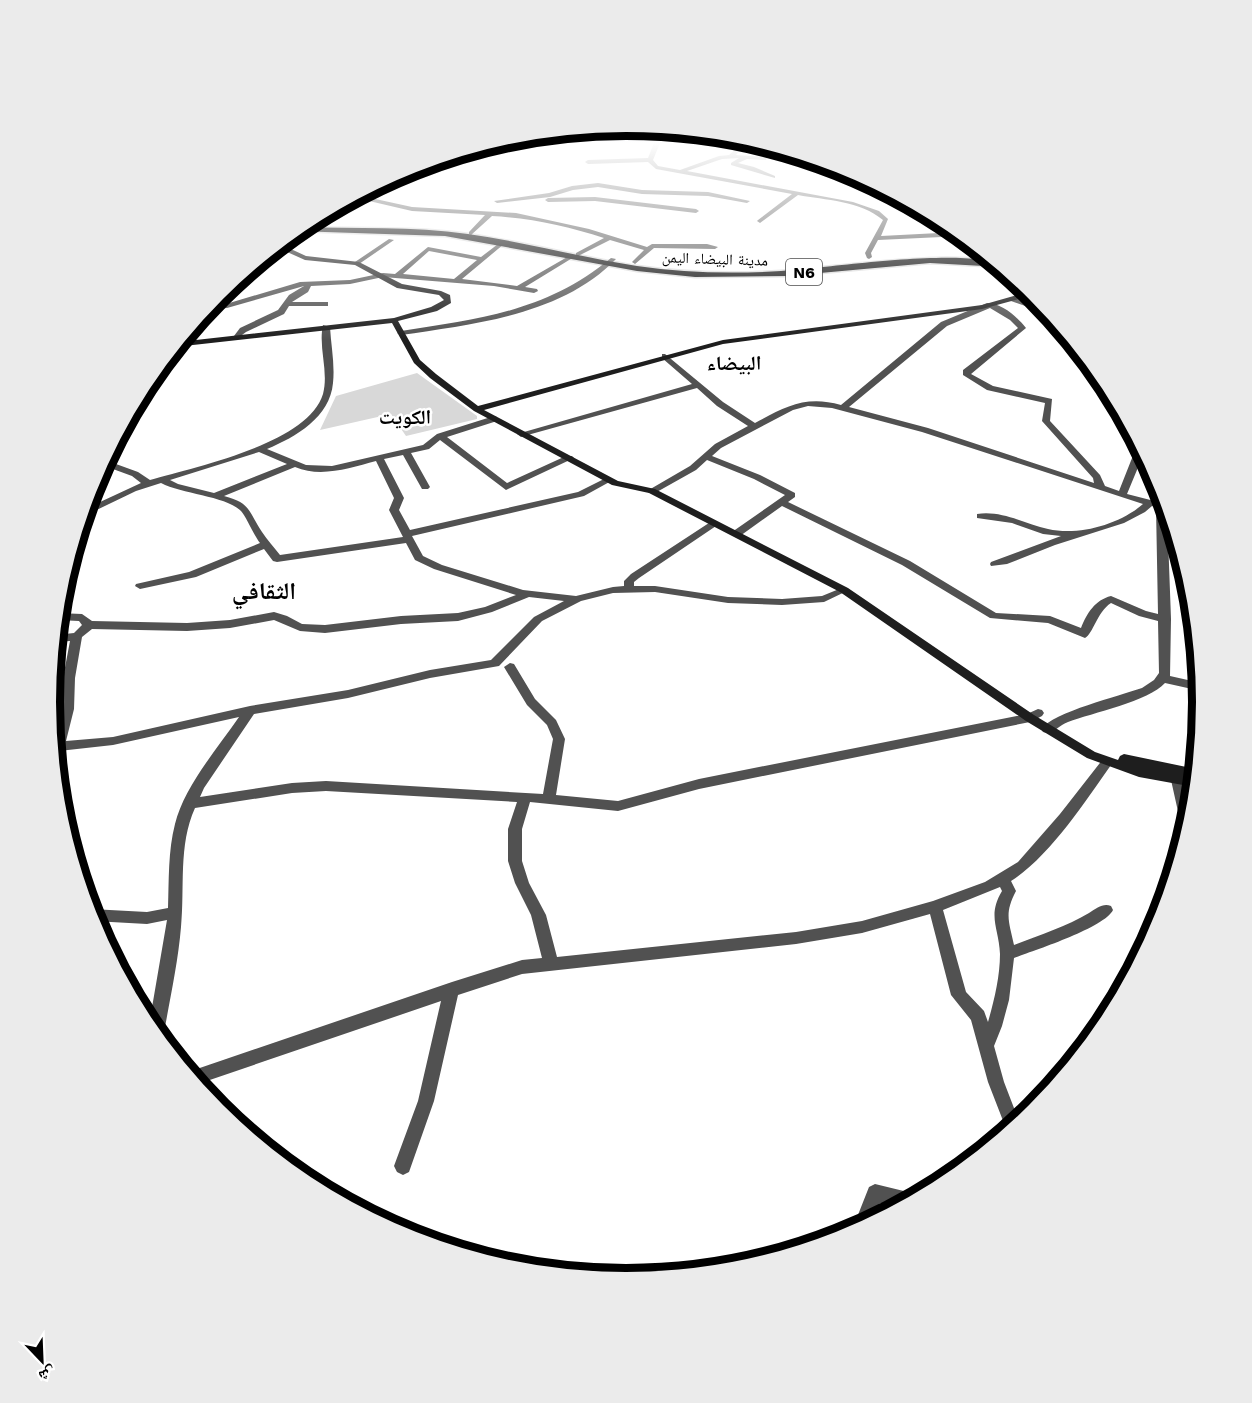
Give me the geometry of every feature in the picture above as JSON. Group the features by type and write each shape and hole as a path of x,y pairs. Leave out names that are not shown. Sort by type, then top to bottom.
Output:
{"main road":[{"path":"319,227 471,233 574,255"},
{"path":"315,229 420,231 466,236 612,261"},
{"name":"مدينة البيضاء اليمن","path":"612,261 683,269 752,270 801,268 926,254 976,256"},
{"name":"مدينة البيضاء اليمن","path":"612,261 681,273 742,275 808,272 873,260 945,260 985,264"}],"street":[{"path":"410,208 491,213 536,219 648,249"},
{"path":"672,208 696,211"},
{"path":"759,221 776,208"},
{"path":"867,208 881,214 886,220 868,253 873,260"},
{"path":"471,233 491,213"},
{"path":"877,238 946,235"},
{"path":"519,288 574,255 610,237"},
{"path":"357,263 391,240"},
{"path":"455,281 502,243"},
{"path":"635,262 652,246 674,248 690,244 715,247"},
{"path":"188,343 394,320 434,309 446,304 448,299 441,293 400,286 357,263 305,258 286,249"},
{"path":"398,275 428,249 483,259"},
{"path":"401,333 486,319 527,308 566,292 612,261"},
{"path":"221,307 296,285 350,282 379,275 398,275 534,291"},
{"path":"238,336 243,330 281,312 292,297 305,290 309,284"},
{"path":"477,409 665,356 753,336 990,305 1021,297"},
{"path":"1014,299 1031,306"},
{"path":"288,304 325,304"},
{"path":"842,408 944,324 990,305"},
{"path":"990,305 1013,318 1022,328 977,363 967,375 990,388 1049,401 1046,421 1097,477 1101,488"},
{"path":"394,320 417,361 433,376 477,409 521,435 608,480 652,491 712,524 844,590 1107,762 1186,781"},
{"path":"94,509 148,483 259,449 307,423 323,403 329,372 326,327"},
{"path":"665,356 720,404 755,427"},
{"path":"521,435 698,385"},
{"path":"652,491 693,468 705,456 801,404 842,408 925,430 1156,504"},
{"path":"259,449 294,464 323,470 426,447 440,436 494,419"},
{"path":"440,436 506,487 569,458"},
{"path":"406,452 425,487"},
{"path":"705,456 790,492 791,496 783,503 736,534"},
{"path":"379,458 399,498 394,510 419,558 438,567 527,594 577,599 629,589 655,589 728,600 782,602 824,599 844,590"},
{"path":"1122,495 1137,458"},
{"path":"215,496 294,464"},
{"path":"112,465 135,474 148,483"},
{"path":"162,479 175,486 215,496 245,509 277,560 408,537 581,494 608,480"},
{"path":"783,503 894,557 994,616 1050,620 1085,634 1092,616 1106,601 1111,599 1143,614 1165,619"},
{"path":"995,564 1019,558 1157,506"},
{"path":"1050,726 1146,692 1162,678 1166,668 1159,513"},
{"path":"980,516 1014,520 1047,532 1079,534"},
{"path":"629,589 629,581 712,524"},
{"path":"140,586 192,575 266,544"},
{"path":"64,638 77,636 89,625 198,627 274,616 300,627 324,629 401,620 458,617 488,610 527,594"},
{"path":"62,746 113,741 250,710 348,694 430,674 495,663 531,625 577,599"},
{"path":"67,617 82,618 89,625"},
{"path":"61,741 68,709 69,678 77,636"},
{"path":"510,667 531,702 552,723 559,739 549,799"},
{"path":"1162,678 1192,685"},
{"path":"158,1020 174,913 179,837 189,804 206,773 250,710"},
{"path":"189,804 309,787 525,797 618,806 699,784 1034,716"},
{"path":"1050,726 1110,755 1187,772"},
{"path":"200,1075 505,971 551,963 796,938 862,927 935,907 1003,880 1023,866 1043,845 1107,762"},
{"path":"1177,780 1183,803"},
{"path":"525,797 515,828 514,859 522,883 536,908 551,963"},
{"path":"986,1044 992,1036 1007,954 999,917 1003,900 1009,891 1003,880"},
{"path":"935,907 958,995 978,1016 996,1082 1010,1117"},
{"path":"1007,954 1063,933 1106,910"},
{"path":"102,916 147,918 174,913"},
{"path":"403,1166 426,1101 452,989"},
{"path":"867,1213 874,1193 898,1198"}],"shaded area":[{"path":"417,373 477,416 477,419 406,436 391,414 320,430 336,396"}],"district":[{"name":"البيضاء","path":"734,363"},
{"name":"الكويت","path":"405,417"},
{"name":"الثقافي","path":"264,591"}]}
